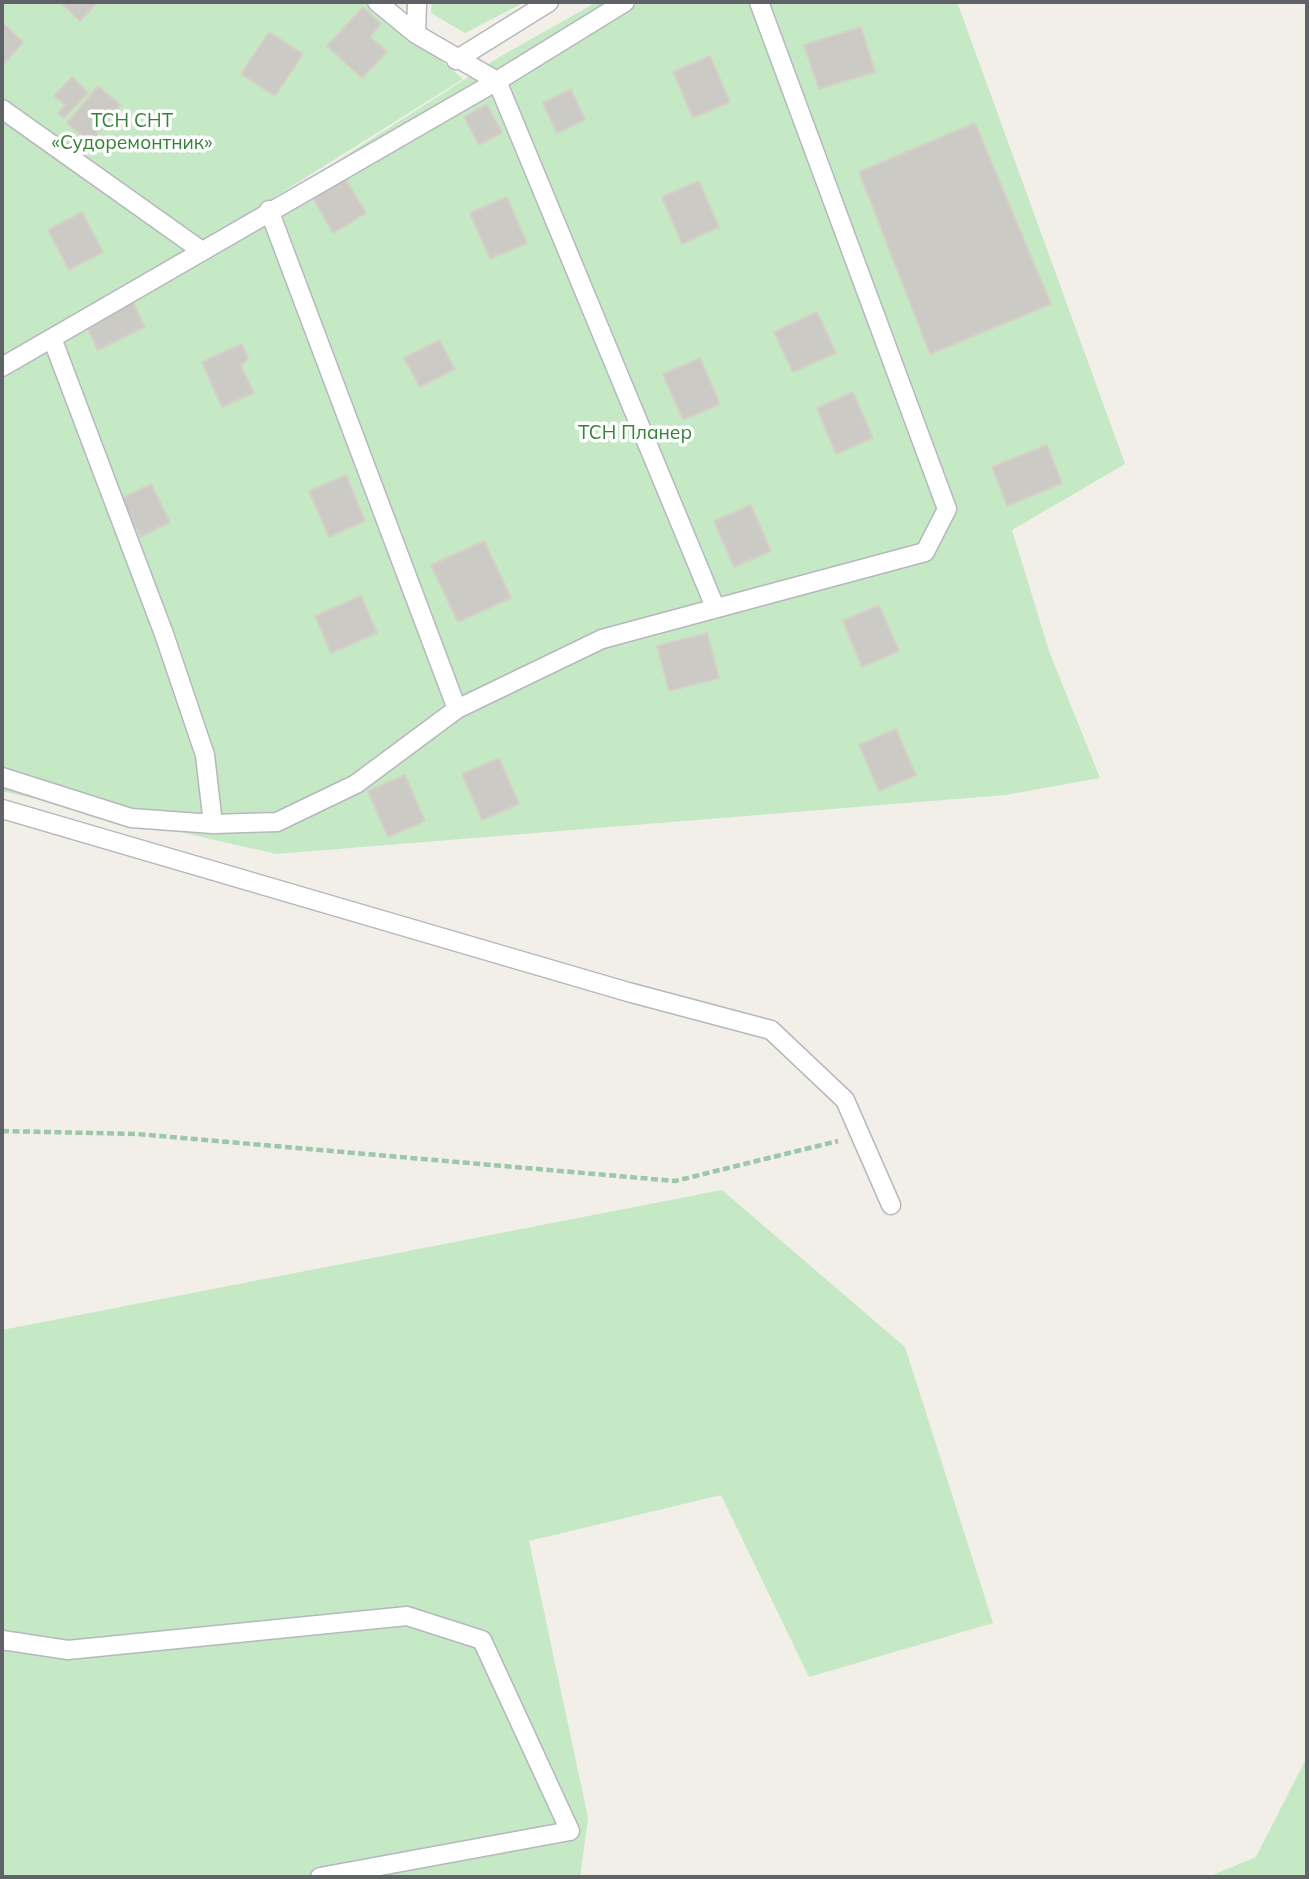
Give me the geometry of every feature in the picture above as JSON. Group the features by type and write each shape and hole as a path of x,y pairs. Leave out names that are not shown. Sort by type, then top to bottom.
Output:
{"lane":[{"path":"377,2 416,34 456,60 497,81 715,607"},
{"path":"416,34 417,2"},
{"path":"456,60 548,2"},
{"path":"2,367 269,210 497,81 625,2"},
{"path":"2,777 131,818 213,824 277,822 356,784 457,709 602,639 925,552 947,509 758,2"},
{"path":"2,109 202,251"},
{"path":"269,210 457,709"},
{"path":"52,338 164,634 205,755 213,824"},
{"path":"2,809 628,992 771,1030 845,1100 891,1205"},
{"path":"2,1640 68,1650 407,1616 482,1640 570,1831 320,1877"}],"path":[{"path":"2,1131 137,1134 675,1181 860,1136"}],"green space":[{"name":"ТСН СНТ «Судоремонтник»","path":"2,2 371,2 463,79 2,368"},
{"path":"432,2 525,2 465,33 431,13"},
{"name":"ТСН Планер","path":"597,2 957,2 1125,464 1012,530 1049,651 1100,778 1005,795 276,854 2,791 2,376 501,56"},
{"path":"722,1190 905,1347 993,1623 809,1677 721,1495 529,1541 588,1818 580,1877 2,1877 2,1330"},
{"path":"1307,1757 1307,1877 1208,1877 1256,1857"}],"building":[{"path":"60,2 98,2 80,21"},
{"path":"363,7 381,24 370,37 387,52 362,78 327,46"},
{"path":"2,22 23,42 2,66"},
{"path":"861,27 875,72 819,89 804,45"},
{"path":"269,32 303,54 275,96 241,74"},
{"path":"710,56 730,102 693,118 673,72"},
{"path":"72,77 88,93 64,118 58,113 65,105 54,96"},
{"path":"98,86 121,105 90,142 67,123"},
{"path":"571,89 585,119 557,133 543,103"},
{"path":"487,104 502,133 479,145 464,117"},
{"path":"975,123 1051,304 930,354 859,172"},
{"path":"344,177 366,213 333,233 312,196"},
{"path":"699,181 719,227 682,244 662,197"},
{"path":"507,197 527,243 490,259 470,213"},
{"path":"82,212 103,252 69,270 48,230"},
{"path":"131,298 145,327 98,350 84,321"},
{"path":"817,312 836,353 793,372 774,332"},
{"path":"439,340 455,369 420,387 404,358"},
{"path":"242,344 248,358 241,366 254,393 222,407 202,362"},
{"path":"700,358 720,404 683,420 663,374"},
{"path":"853,392 873,438 836,454 817,408"},
{"path":"1047,445 1062,483 1007,506 992,467"},
{"path":"346,475 365,521 329,537 309,491"},
{"path":"151,484 170,522 141,537 121,499"},
{"path":"751,505 771,551 734,567 714,521"},
{"path":"484,541 511,598 458,622 431,565"},
{"path":"361,596 377,633 331,653 315,616"},
{"path":"879,605 899,651 862,667 843,621"},
{"path":"707,633 719,678 669,691 657,646"},
{"path":"896,729 916,775 879,791 859,745"},
{"path":"499,758 519,804 482,820 462,774"},
{"path":"405,775 425,821 388,837 368,791"}]}
